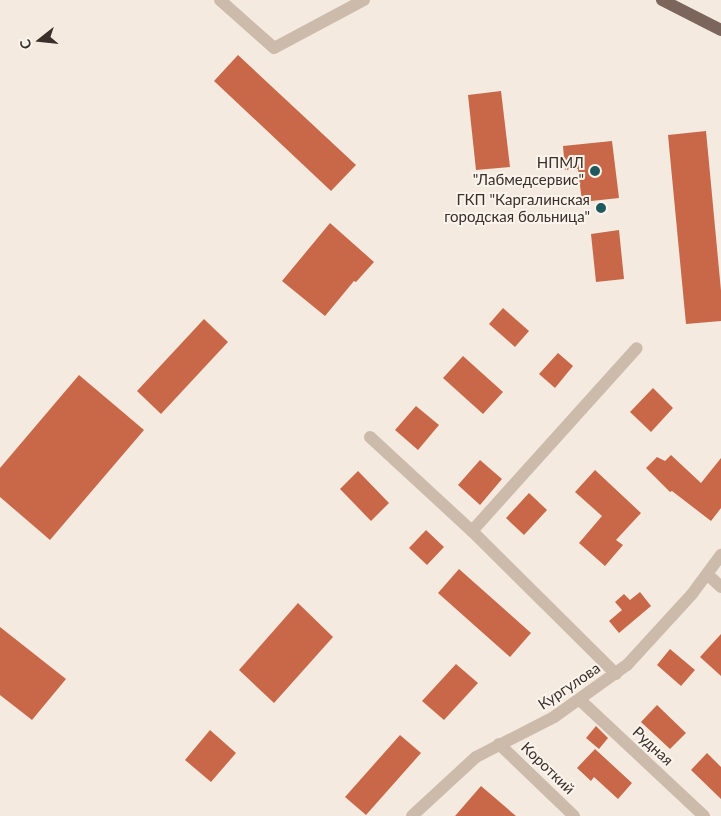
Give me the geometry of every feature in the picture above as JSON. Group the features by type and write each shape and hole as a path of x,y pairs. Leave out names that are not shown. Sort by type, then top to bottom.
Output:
{"main road":[{"path":"662,0 721,30"}],"street":[{"path":"220,0 274,48 364,0"},
{"path":"472,531 637,348"},
{"path":"370,437 472,531 616,674"},
{"name":"Кургулова","path":"412,816 466,764 499,744 538,726 580,700 616,674 656,635 721,555"},
{"path":"707,574 721,587"},
{"name":"Рудная","path":"580,700 704,816"},
{"name":"Короткий","path":"499,744 574,816"}],"building":[{"path":"238,55 356,165 331,191 214,81"},
{"path":"501,91 510,167 476,170 468,95"},
{"path":"706,131 721,291 721,321 686,324 668,135"},
{"path":"612,141 619,198 582,202 578,169 565,170 563,146"},
{"path":"330,223 374,262 356,282 354,281 325,316 282,281"},
{"path":"619,230 624,279 596,282 591,234"},
{"path":"503,308 529,331 515,347 489,324"},
{"path":"204,319 228,342 161,414 137,391"},
{"path":"558,353 573,366 555,388 539,374"},
{"path":"463,356 503,392 483,414 443,378"},
{"path":"79,375 144,430 50,540 0,497 0,468"},
{"path":"653,388 673,408 651,432 630,412"},
{"path":"416,406 439,425 418,450 395,430"},
{"path":"671,455 701,483 721,458 721,508 711,521 672,491 670,492 646,468 657,457 665,461"},
{"path":"480,460 502,479 480,505 458,485"},
{"path":"595,470 641,513 616,540 623,545 605,566 579,543 602,516 575,492"},
{"path":"358,471 389,503 371,521 340,489"},
{"path":"529,493 547,510 524,535 506,518"},
{"path":"426,530 444,547 427,565 409,548"},
{"path":"459,569 531,633 510,657 438,593"},
{"path":"640,592 651,606 619,633 609,621 622,610 615,602 624,594 630,600"},
{"path":"298,603 333,637 274,703 239,670"},
{"path":"0,627 66,679 32,720 0,695"},
{"path":"721,634 721,676 700,657"},
{"path":"670,649 695,670 681,686 657,665"},
{"path":"456,664 478,683 444,720 422,701"},
{"path":"657,705 686,733 670,749 641,722"},
{"path":"596,726 608,738 599,749 586,738"},
{"path":"210,730 236,753 211,782 185,760"},
{"path":"400,735 421,753 366,815 345,797"},
{"path":"595,749 632,783 618,799 594,777 591,781 577,768"},
{"path":"707,753 721,767 721,799 691,770"},
{"path":"481,786 516,816 455,816"}],"place":[{"name":"НПМЛ \"Лабмедсервис\"","path":"595,171"},
{"name":"ГКП \"Каргалинская городская больница\"","path":"601,208"}]}
